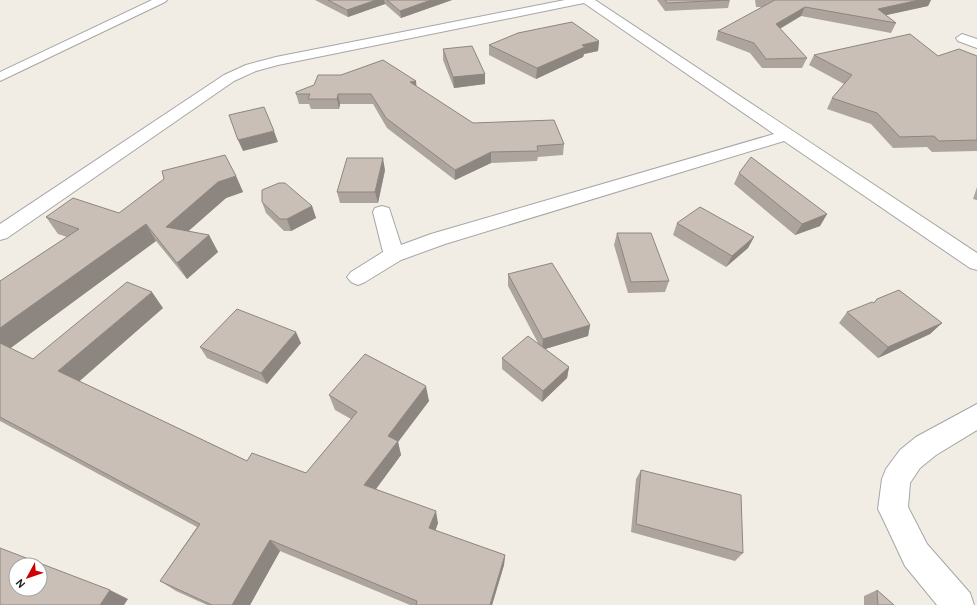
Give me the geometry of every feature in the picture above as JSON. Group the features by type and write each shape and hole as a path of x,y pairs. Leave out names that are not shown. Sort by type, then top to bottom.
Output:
{"street":[{"path":"0,77 161,0"},
{"path":"0,233 229,78 251,68 276,61 582,0"},
{"path":"587,0 977,263"},
{"path":"962,38 977,44"},
{"path":"358,277 394,255 438,239 786,135"},
{"path":"382,212 394,255"},
{"path":"958,605 916,555 894,509 896,479 910,459 977,416"}],"building":[{"path":"328,0 376,0 347,10"},
{"path":"387,0 431,0 400,11"},
{"path":"665,0 729,0 667,3"},
{"path":"775,0 919,0 878,9 896,23 805,7 776,24 807,58 766,59 754,43 718,31"},
{"path":"572,22 599,41 582,45 585,47 537,68 489,45 518,33"},
{"path":"910,34 938,56 959,49 977,56 977,140 939,141 934,136 900,137 877,113 832,98 852,75 814,55"},
{"path":"472,46 485,74 453,77 443,49"},
{"path":"383,60 416,81 410,82 473,123 554,120 564,144 537,146 538,151 491,152 455,170 386,118 371,94 338,94 337,99 308,99 310,94 296,94 296,92 314,85 318,75 341,75"},
{"path":"264,107 274,131 238,140 229,115"},
{"path":"225,155 236,176 218,182 166,227 209,235 177,263 146,224 0,328 0,281 79,229 46,217 73,198 119,213 164,179 162,171"},
{"path":"751,157 827,214 802,224 739,173"},
{"path":"347,158 383,158 375,192 337,192"},
{"path":"279,183 285,183 312,206 287,219 280,219 262,202 262,190"},
{"path":"700,207 754,237 732,256 677,223"},
{"path":"617,233 651,233 669,281 631,282"},
{"path":"552,263 590,325 543,339 508,274"},
{"path":"127,282 152,292 58,371 247,461 252,453 306,473 357,412 329,395 365,354 426,386 388,436 398,441 364,485 436,511 429,528 505,555 490,605 416,605 417,601 270,540 232,605 212,605 160,581 200,524 0,417 0,343 33,359"},
{"path":"899,290 942,323 888,347 847,312 872,302 874,303 877,299"},
{"path":"237,309 296,332 261,373 200,347"},
{"path":"528,336 569,367 543,391 502,358"},
{"path":"641,470 741,495 743,553 636,524"},
{"path":"0,548 24,557 8,557 8,597 48,597 48,566 110,590 100,605 0,605"},
{"path":"877,590 894,605 878,605"}]}
